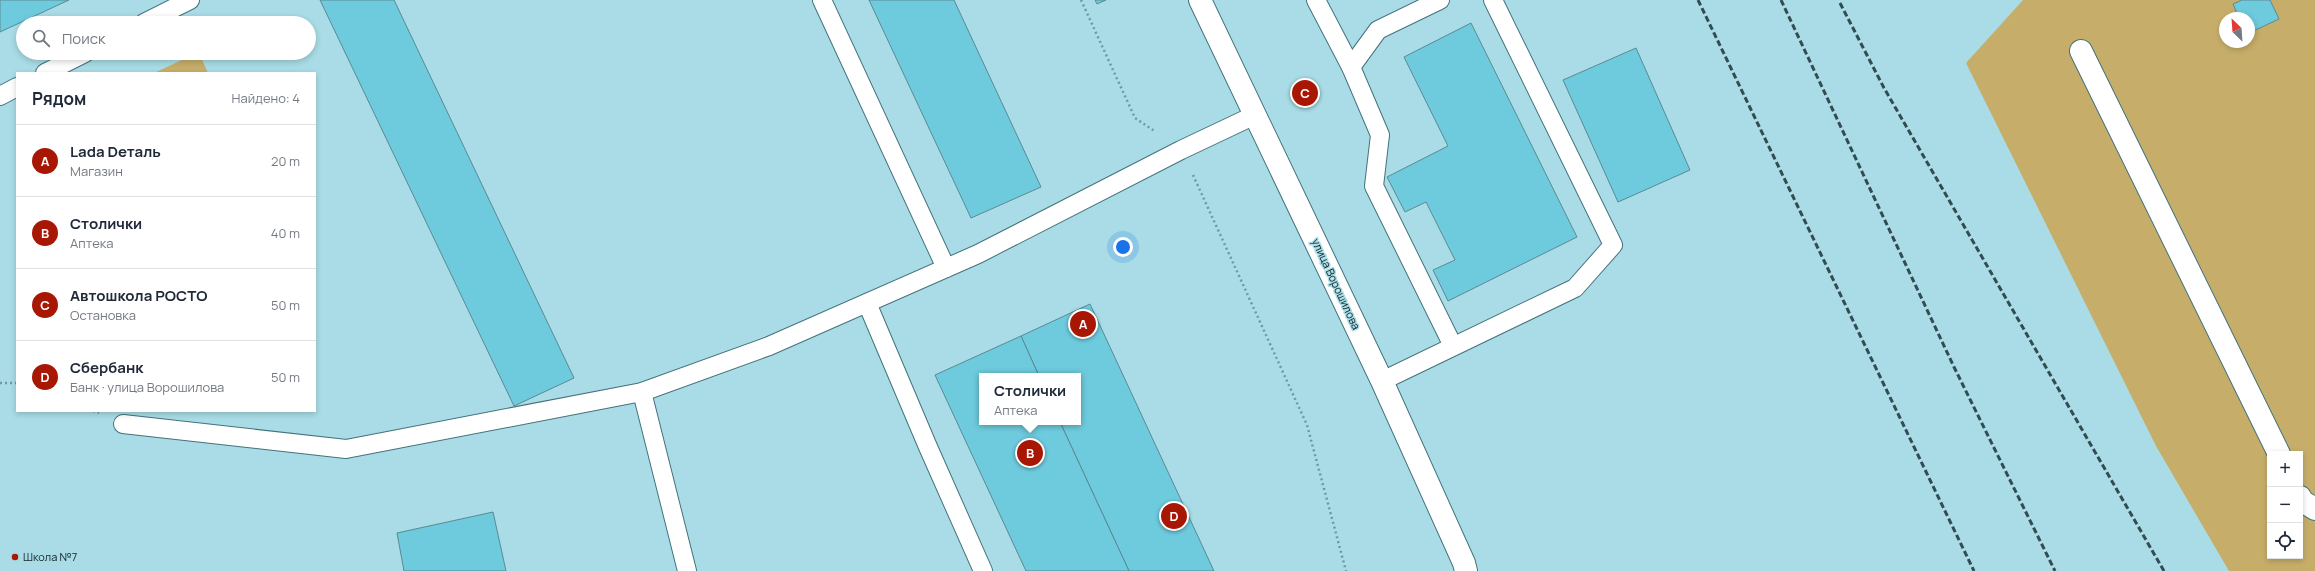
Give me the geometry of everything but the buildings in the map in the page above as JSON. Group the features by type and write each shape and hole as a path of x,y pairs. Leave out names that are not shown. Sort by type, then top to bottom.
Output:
{"main road":[{"name":"улица Ворошилова","path":"1200,0 1256,115 1470,568"},
{"path":"2081,51 2278,451"},
{"path":"2303,502 2315,509"}],"lane":[{"path":"158,16 190,0"},
{"path":"822,0 946,268"},
{"path":"1316,0 1351,67 1380,135 1374,186 1453,346"},
{"path":"1351,67 1378,30 1440,0"},
{"path":"1382,381 1575,288 1614,245 1493,0"},
{"path":"47,72 71,60"},
{"path":"0,96 16,88"},
{"path":"123,424 346,449 642,392 769,346 978,254 1181,150 1256,115"},
{"path":"867,303 928,447 983,571"},
{"path":"642,392 687,571"}],"path":[{"path":"1081,0 1136,118 1181,150 1306,425 1346,571"},
{"path":"0,383 16,383"}],"shaded area":[{"path":"2023,0 2315,0 2315,571 2229,571 2156,446 1966,63"},
{"path":"182,60 202,60 208,72 156,72"}],"railway":[{"path":"1698,0 1974,571"},
{"path":"1781,0 1954,367 2055,571"},
{"path":"1840,3 1884,88 2164,571"}],"place":[{"name":"Автошкола РОСТО","path":"1305,93"},
{"name":"Lada Dеталь","path":"1083,324"},
{"name":"Столички","path":"1030,453"},
{"name":"Сбербанк","path":"1174,516"},
{"name":"Школа №7","path":"15,557"}]}
